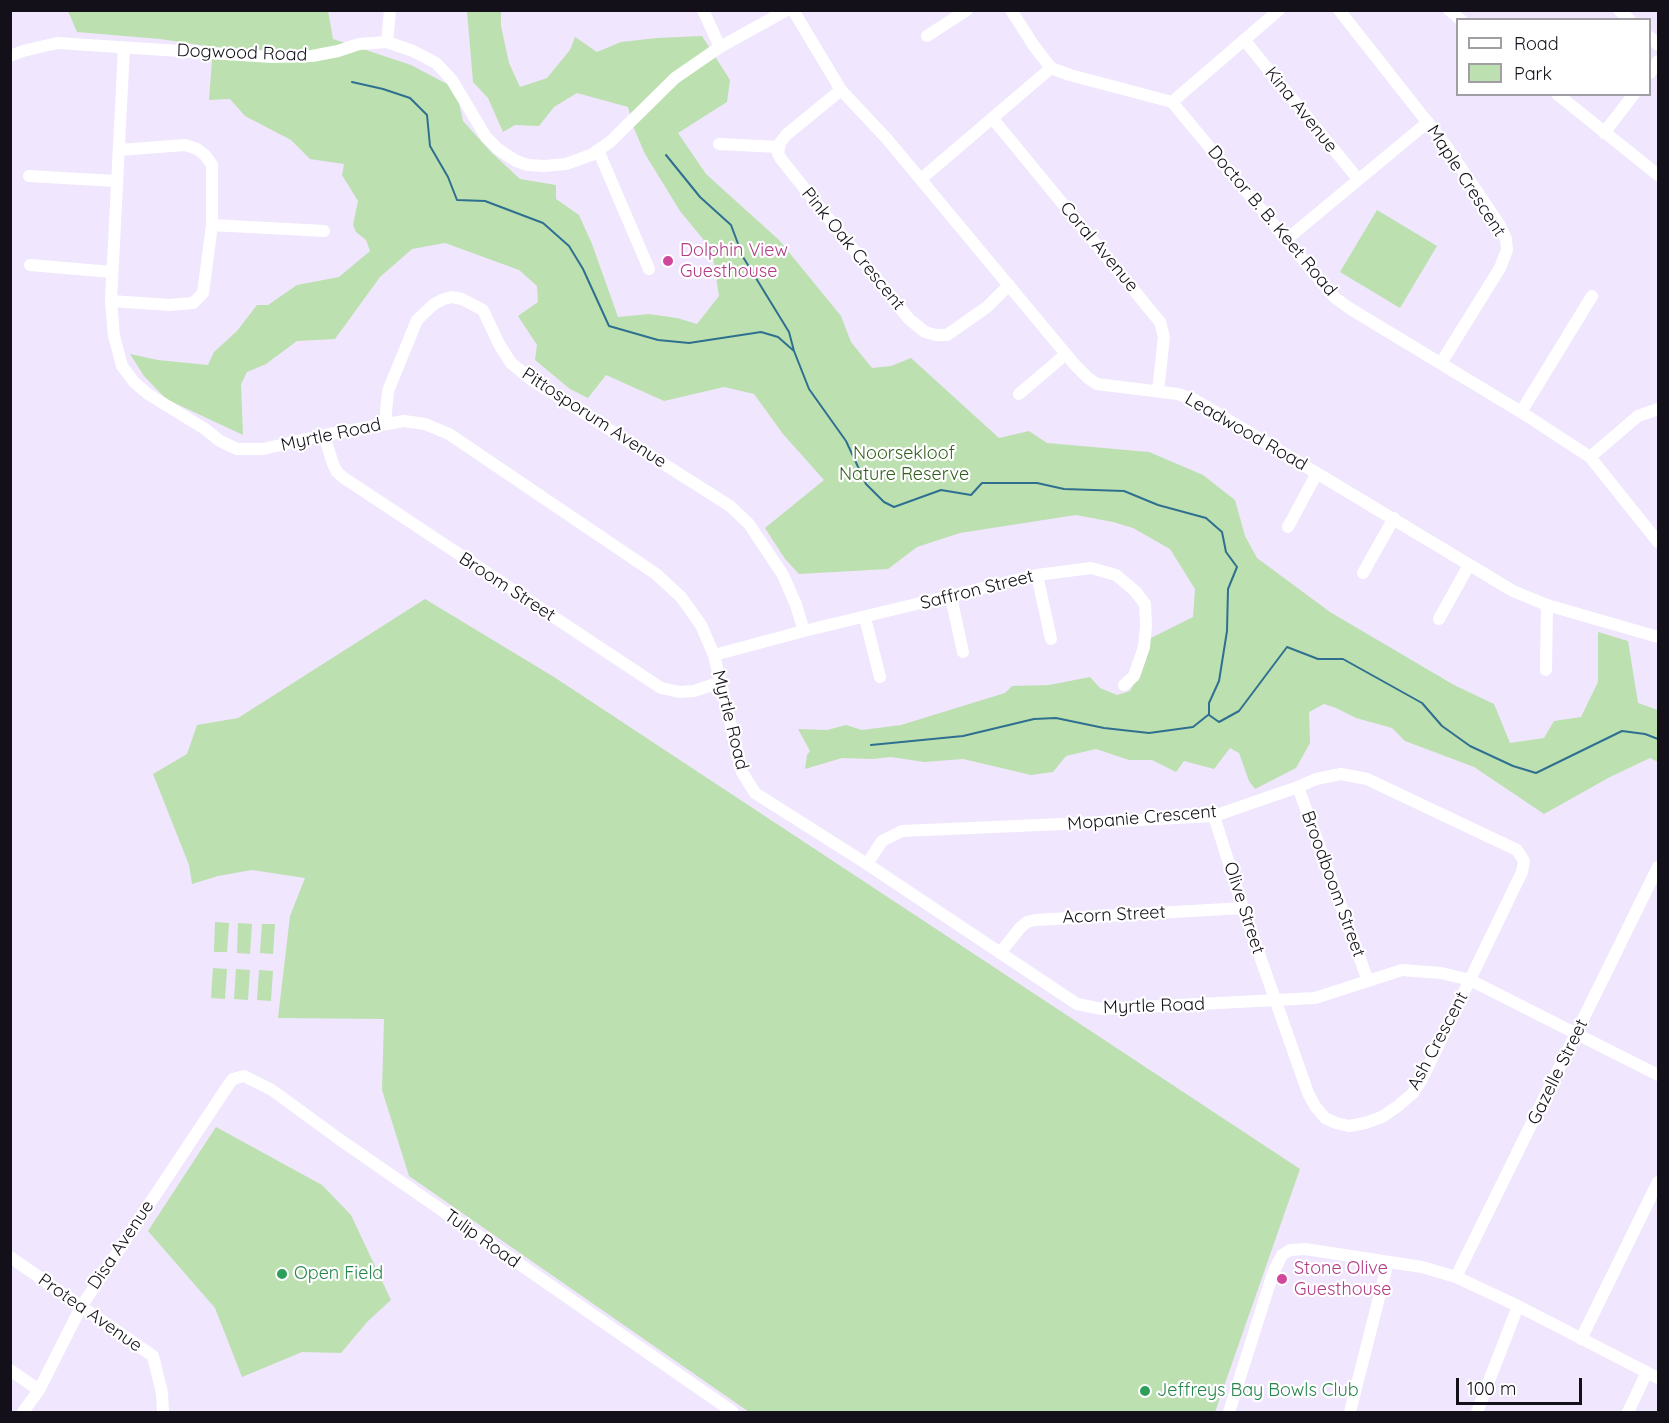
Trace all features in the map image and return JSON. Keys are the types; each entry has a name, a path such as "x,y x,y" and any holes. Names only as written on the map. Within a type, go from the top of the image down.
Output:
{"street":[{"path":"387,42 390,10"},
{"path":"703,10 720,47"},
{"name":"Dogwood Road","path":"10,56 57,43 272,57 312,56 359,44 387,42 436,63 452,80 486,137 498,149 516,161 528,165 544,166 566,164 591,155 610,142 675,78 720,47 787,10"},
{"name":"Leadwood Road","path":"793,10 841,90 887,139 1088,378 1097,384 1178,394 1195,400 1513,591 1547,605 1659,637"},
{"path":"927,36 968,10"},
{"path":"1011,10 1051,68 1172,102 1280,10"},
{"name":"Maple Crescent","path":"1339,10 1428,122 1498,224 1507,244 1506,255 1500,268 1441,363"},
{"name":"Kina Avenue","path":"1245,41 1358,179"},
{"name":"Myrtle Road","path":"124,48 119,150 115,181 111,301 114,336 122,366 134,382 155,399 205,429 220,441 237,449 263,449 385,423 415,421 449,434 656,574 681,597 701,625 714,655 742,772 755,793 867,864 1077,1004 1093,1008 1315,998 1402,970 1441,972 1470,980 1659,1076"},
{"path":"921,179 1051,68"},
{"path":"719,144 779,147 786,135 841,90"},
{"path":"1559,96 1659,175"},
{"path":"1604,133 1632,96"},
{"name":"Doctor B. B. Keet Road","path":"1172,102 1334,297 1348,308 1521,412 1590,457 1659,542"},
{"name":"Coral Avenue","path":"993,119 1160,322 1164,337 1158,391"},
{"path":"1287,239 1428,122"},
{"path":"111,301 170,305 193,303 203,293 212,225 212,165 205,155 185,145 119,150"},
{"name":"Pink Oak Crescent","path":"779,147 781,159 920,330 936,335 951,333 987,307 1009,285"},
{"path":"598,150 649,269"},
{"path":"29,176 115,181"},
{"path":"212,225 324,231"},
{"path":"30,265 112,272"},
{"path":"1521,412 1592,296"},
{"name":"Pittosporum Avenue","path":"385,423 388,391 417,320 434,304 444,299 462,299 483,310 511,363 533,381 730,506 749,525 783,575 796,604 804,631"},
{"path":"1019,394 1066,354"},
{"path":"1590,457 1638,416 1659,409"},
{"name":"Broom Street","path":"324,435 333,464 344,478 661,688 680,692 694,691 721,682"},
{"path":"1288,527 1317,473"},
{"path":"1363,573 1394,518"},
{"path":"1439,619 1469,565"},
{"name":"Saffron Street","path":"714,655 1037,575 1091,568 1116,575 1135,591 1144,604 1146,626 1144,647 1134,676 1124,685"},
{"path":"1037,575 1051,639"},
{"path":"951,597 963,652"},
{"path":"1546,670 1547,605"},
{"path":"865,618 880,677"},
{"name":"Mopanie Crescent","path":"867,864 882,841 895,833 909,830 1214,816 1328,775 1341,774 1367,779 1521,854 1524,861 1522,872 1470,980"},
{"name":"Broodboom Street","path":"1298,787 1368,981"},
{"name":"Olive Street","path":"1214,816 1276,1001"},
{"name":"Gazelle Street","path":"1456,1277 1659,867"},
{"name":"Acorn Street","path":"1000,953 1020,928 1027,922 1035,920 1243,908"},
{"name":"Ash Crescent","path":"1276,1001 1308,1093 1315,1106 1325,1118 1349,1125 1365,1123 1382,1117 1413,1093 1470,980"},
{"name":"Tulip Road","path":"229,1083 233,1079 244,1076 272,1090 346,1144 734,1413"},
{"name":"Disa Avenue","path":"23,1413 39,1390 81,1307 229,1083"},
{"path":"1581,1338 1659,1182"},
{"path":"1229,1413 1273,1273 1282,1256 1290,1250 1305,1249 1422,1267 1456,1277 1659,1378"},
{"name":"Protea Avenue","path":"10,1257 153,1356 162,1393 163,1413"},
{"path":"1350,1413 1388,1262"},
{"path":"1477,1413 1518,1306"},
{"path":"10,1370 39,1390"},
{"path":"1628,1413 1647,1372"}],"green space":[{"name":"Noorsekloof Nature Reserve","path":"68,11 328,11 333,39 411,65 447,84 459,103 463,121 520,179 556,185 556,199 579,215 618,317 649,314 697,324 719,296 712,250 680,211 645,154 628,107 577,93 554,107 539,126 515,125 503,132 488,98 473,82 467,11 501,11 501,26 509,63 520,87 547,78 570,50 575,37 597,52 621,42 702,36 730,80 727,102 678,133 706,174 779,240 841,316 851,342 872,368 891,366 911,358 999,438 1029,431 1047,443 1149,452 1203,475 1235,500 1245,536 1257,558 1330,612 1454,685 1494,704 1510,743 1544,738 1554,721 1581,717 1598,682 1598,632 1628,641 1638,703 1658,710 1658,762 1650,758 1610,777 1544,814 1474,767 1405,741 1392,728 1356,718 1324,704 1309,712 1310,743 1296,768 1255,789 1249,781 1239,753 1230,748 1214,769 1184,761 1176,772 1152,760 1129,760 1096,749 1066,756 1053,772 1031,775 963,759 924,762 891,757 842,758 805,769 807,755 810,751 798,729 827,730 846,725 862,730 901,725 1005,693 1012,686 1049,685 1090,677 1100,688 1117,695 1130,691 1139,675 1147,640 1193,617 1195,589 1170,549 1133,528 1076,515 960,533 917,547 888,569 799,574 785,559 765,528 824,480 783,434 754,394 724,387 664,401 606,375 588,398 570,389 535,360 537,345 518,316 538,302 537,286 519,270 445,243 412,249 380,277 335,339 297,341 266,364 247,372 241,384 243,435 166,399 144,376 130,354 158,360 208,365 214,352 237,331 257,305 268,305 297,285 339,277 370,251 366,240 356,232 353,225 358,201 342,175 344,164 310,159 291,140 245,116 230,99 209,100 213,47 160,39 77,32"},
{"path":"1377,210 1437,246 1400,308 1340,272"},
{"path":"425,599 554,677 1300,1169 1215,1412 749,1412 409,1176 382,1090 384,1019 278,1018 290,916 305,878 252,870 218,876 192,884 189,865 153,774 187,754 197,725 238,718"},
{"path":"215,922 229,923 227,952 214,952"},
{"path":"238,923 252,924 250,954 237,953"},
{"path":"262,924 275,924 273,954 260,953"},
{"path":"213,968 227,969 225,999 211,998"},
{"path":"236,969 250,970 248,1000 234,999"},
{"path":"259,970 273,971 271,1001 257,1000"},
{"name":"Open Field","path":"216,1127 322,1185 351,1215 391,1300 368,1321 341,1353 302,1352 242,1377 215,1308 148,1231"}],"waterway":[{"path":"352,82 410,98 427,115 430,146 448,177 457,200 485,201 543,223 569,246 583,269 609,326 658,340 689,343 761,332 778,337 794,351 809,389 846,441 866,484 884,502 894,507 941,490 971,495 982,483 1037,483 1064,489 1124,491 1158,505 1206,518 1222,532 1226,552 1237,567 1228,589 1227,631 1219,681 1209,703 1209,715 1219,722 1239,711 1287,647 1318,659 1343,659 1422,703 1442,726 1470,746 1513,766 1536,773 1622,731 1645,734 1658,739"},
{"path":"666,155 700,197 731,225 743,257 789,332 794,351"},
{"path":"871,745 963,736 1034,719 1056,718 1104,728 1149,733 1193,727 1208,715"}],"place":[{"name":"Dolphin View Guesthouse","path":"668,261"},
{"name":"Open Field","path":"282,1274"},
{"name":"Stone Olive Guesthouse","path":"1282,1279"},
{"name":"Jeffreys Bay Bowls Club","path":"1145,1391"}]}
